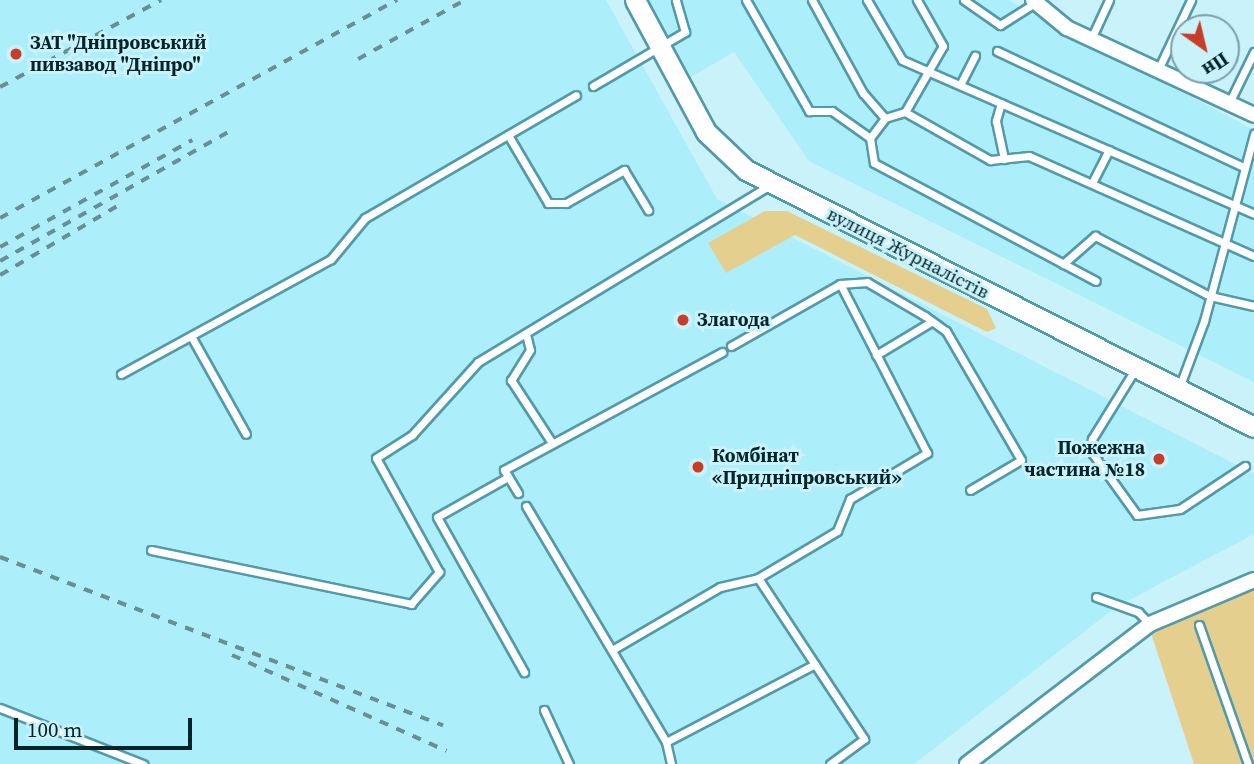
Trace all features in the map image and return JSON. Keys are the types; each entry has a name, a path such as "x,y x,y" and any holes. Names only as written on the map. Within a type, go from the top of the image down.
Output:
{"street":[{"name":"вулиця Журналістів","path":"635,0 706,132 771,184 1254,427"},
{"path":"1040,3 1090,40 1227,107 1254,115"},
{"path":"967,764 1150,624 1254,580"}],"lane":[{"path":"593,86 662,48 687,29 676,0"},
{"path":"746,0 809,111 832,111 870,138 874,163 1096,281"},
{"path":"812,0 863,93 885,118"},
{"path":"867,0 902,60 1254,214"},
{"path":"870,138 885,118 905,112 932,73 943,46 917,0"},
{"path":"964,0 1000,25 1040,3"},
{"path":"1090,40 1109,0"},
{"path":"1157,72 1191,0"},
{"path":"997,51 1243,167"},
{"path":"1227,107 1254,52"},
{"path":"960,85 975,55"},
{"path":"121,373 331,259 365,218 576,95"},
{"path":"1001,103 996,121 1004,159"},
{"path":"905,112 948,132 961,148 990,160 1029,156 1093,181 1225,240 1254,256"},
{"path":"1179,389 1210,296 1254,134"},
{"path":"508,135 548,203 566,203 624,170 648,210"},
{"path":"1093,181 1109,150"},
{"path":"152,550 411,604 439,572 376,458 412,435 478,362 771,184"},
{"path":"1063,264 1095,236 1210,296 1254,306"},
{"path":"731,345 840,284 867,282 946,331 1021,460 970,491"},
{"path":"612,650 720,587 758,578 837,530 850,499 927,453 840,284"},
{"path":"876,355 931,322"},
{"path":"526,334 530,350 511,380 552,443"},
{"path":"191,336 246,434"},
{"path":"518,493 504,470 722,352"},
{"path":"1136,368 1091,439 1093,454 1137,515 1180,509 1245,466"},
{"path":"508,477 437,517 524,672"},
{"path":"526,506 666,741 671,764"},
{"path":"758,578 864,739 830,764"},
{"path":"1096,597 1138,612 1150,624"},
{"path":"1199,625 1248,764"},
{"path":"666,741 816,664"},
{"path":"0,708 143,764"},
{"path":"544,710 569,764"}],"shaded area":[{"path":"0,0 606,0 717,199 1254,474 1254,534 1116,607 914,764 0,764"},
{"path":"649,0 1008,0 1254,130 1254,382 809,161 734,52 691,77"},
{"path":"765,211 787,211 987,309 996,328 987,332 795,235 726,273 708,243"},
{"path":"1254,585 1254,764 1194,764 1151,633"}],"railway":[{"path":"0,87 161,0"},
{"path":"0,218 397,0"},
{"path":"358,59 465,0"},
{"path":"0,261 228,132"},
{"path":"0,247 192,140"},
{"path":"0,275 117,206"},
{"path":"0,557 443,725"},
{"path":"232,655 447,751"}],"place":[{"name":"ЗАТ \"Дніпровський пивзавод \"Дніпро\"","path":"16,54"},
{"name":"Злагода","path":"683,320"},
{"name":"Пожежна частина №18","path":"1159,459"},
{"name":"Комбінат «Придніпровський»","path":"698,467"}]}
